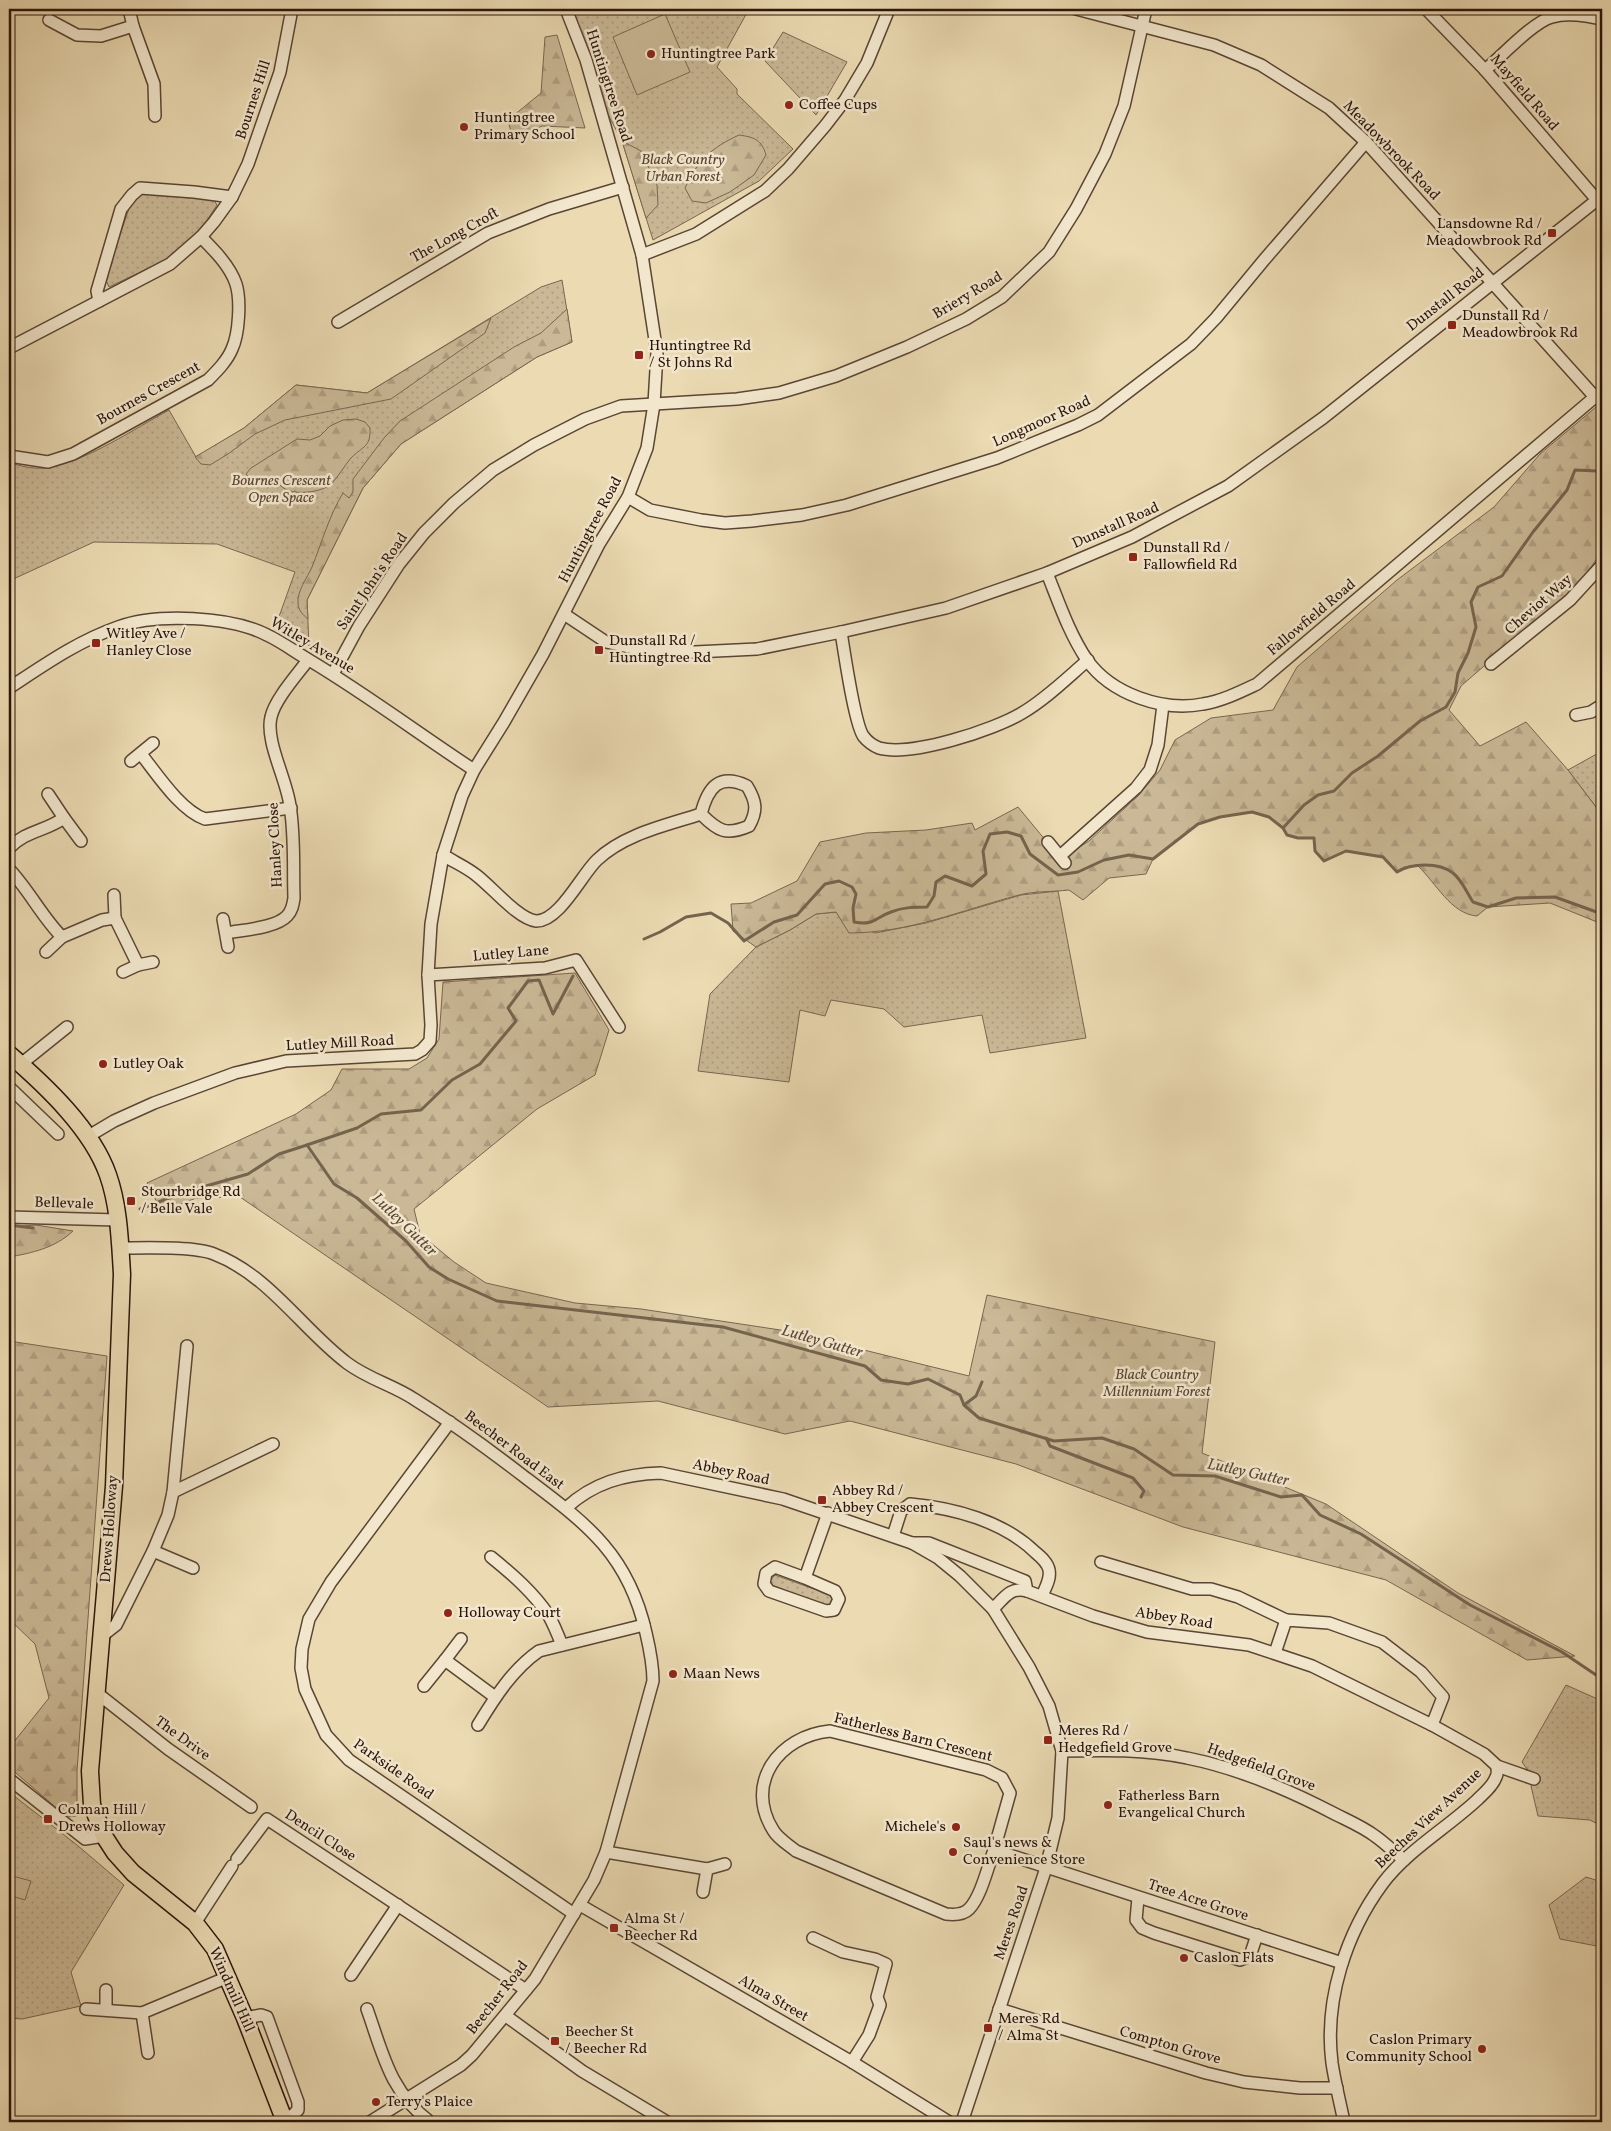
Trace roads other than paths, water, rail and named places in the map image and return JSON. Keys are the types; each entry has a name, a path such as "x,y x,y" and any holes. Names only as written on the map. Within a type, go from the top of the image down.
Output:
{"highway":[{"name":"Drews Holloway","path":"15,1059 64,1108 101,1158 108,1176 117,1220 122,1274 114,1486 90,1771 92,1805 104,1836"},
{"name":"Windmill Hill","path":"104,1836 115,1853 133,1873 195,1923 215,1949 245,2018 285,2122"}],"street":[{"path":"129,9 133,26 154,84 155,116"},
{"name":"Bournes Hill","path":"9,348 170,264 201,237 232,197 248,164 280,72 292,9"},
{"name":"Huntingtree Road","path":"427,1046 430,1041 431,1025 428,976 431,924 443,855 462,796 474,770 504,722 564,614 599,544 628,497 647,448 654,404 656,353 642,255 586,60 566,9"},
{"path":"642,255 696,234 765,191 788,169 845,100 867,63 889,9"},
{"name":"Meadowbrook Road","path":"1076,9 1214,45 1261,65 1329,108 1366,142 1493,282 1599,394"},
{"name":"Briery Road","path":"654,404 737,399 779,393 798,388 836,376 906,347 966,318 1002,297 1049,252 1105,154 1124,106 1146,9"},
{"name":"Mayfield Road","path":"1426,9 1485,70 1600,198"},
{"path":"1485,70 1536,26 1552,17 1585,15 1602,19"},
{"path":"48,20 77,34 101,36 133,26"},
{"name":"Longmoor Road","path":"628,497 650,510 708,521 752,522 802,515 847,505 997,458 1078,425 1098,415 1191,344 1216,318 1366,142"},
{"name":"The Long Croft","path":"338,322 488,233 549,209 623,187"},
{"path":"98,302 97,292 122,209 132,195 140,188 232,197"},
{"name":"Dunstall Road","path":"564,614 606,642 642,650 695,652 757,649 946,608 1047,573 1132,537 1228,486 1323,418 1600,198"},
{"name":"Bournes Crescent","path":"9,456 48,462 73,454 208,380 223,364 233,348 238,325 236,284 224,264 201,237"},
{"name":"Fallowfield Road","path":"1047,573 1068,626 1088,660 1106,680 1118,688 1140,698 1164,705 1202,705 1233,695 1257,684 1599,394"},
{"name":"Saint John's Road","path":"333,674 359,626 399,564 424,533 454,503 493,470 534,445 584,419 621,406 654,404"},
{"name":"Cheviot Way","path":"1491,664 1570,600 1602,564"},
{"name":"Witley Avenue","path":"9,688 82,641 119,626 160,618 208,620 238,625 266,634 333,674 474,770"},
{"path":"841,632 849,681 862,736 877,747 889,749 920,746 968,735 1006,722 1024,712 1050,693 1088,660"},
{"name":"Hanley Close","path":"227,933 274,924 284,919 291,910 294,898 291,808 271,739 270,728 271,716 276,706 308,660"},
{"path":"1048,842 1063,859 1136,788 1150,770 1158,745 1164,705"},
{"path":"1576,715 1591,712 1602,705"},
{"path":"131,761 153,743"},
{"path":"141,754 191,813 205,820 291,808"},
{"path":"738,781 747,786 756,804 755,815 749,826 735,831 725,832 713,826 701,814 706,795 720,782 738,781"},
{"path":"48,794 81,841"},
{"path":"443,855 475,874 520,913 536,921 542,920 557,911 596,861 612,848 654,829 701,814"},
{"path":"9,848 25,834 53,826 64,818"},
{"path":"9,869 25,888 52,927 62,937"},
{"path":"114,895 115,918 138,965"},
{"path":"46,952 62,937 102,920 115,918"},
{"path":"223,918 228,947"},
{"name":"Lutley Lane","path":"428,976 545,968 576,960 619,1027"},
{"path":"123,972 138,965 153,962"},
{"path":"15,1059 67,1027"},
{"name":"Lutley Mill Road","path":"87,1137 114,1121 154,1103 235,1073 286,1061 331,1057 415,1054 427,1046"},
{"path":"9,1087 58,1134"},
{"name":"Bellevale","path":"9,1217 117,1220"},
{"name":"Beecher Road East","path":"120,1248 196,1250 213,1253 228,1260 262,1284 348,1364 412,1397 450,1422 566,1508 607,1548 626,1574 639,1603 653,1664 653,1681 606,1852"},
{"path":"102,1636 116,1625 168,1515 173,1492 188,1346"},
{"name":"Parkside Road","path":"450,1422 331,1582 309,1619 302,1649 301,1668 305,1689 326,1735 349,1760 577,1910"},
{"path":"173,1492 273,1444"},
{"name":"Abbey Road","path":"566,1508 582,1494 607,1481 642,1473 661,1473 783,1499 912,1543 928,1543 1025,1582 1027,1591 1093,1616 1147,1632 1249,1645 1312,1666 1432,1725 1484,1754 1497,1766 1534,1779"},
{"path":"893,1536 901,1512 910,1504 981,1519 1005,1529 1025,1542 1044,1561 1049,1568 1050,1577 1042,1596"},
{"path":"804,1578 828,1513"},
{"name":"Meres Road","path":"912,1543 938,1558 960,1576 993,1609 1030,1667 1049,1706 1062,1751 1058,1818 1046,1868 962,2122"},
{"path":"153,1550 193,1568"},
{"path":"491,1556 510,1573 549,1616 562,1645"},
{"path":"1101,1562 1192,1589 1211,1589 1238,1597 1286,1620 1329,1623 1382,1642 1421,1672 1443,1697 1432,1725"},
{"path":"775,1567 804,1578 835,1591 839,1600 834,1610 826,1611 769,1591 764,1584 766,1573 775,1567"},
{"path":"993,1609 1011,1591 1021,1589 1027,1591"},
{"path":"1275,1653 1286,1620"},
{"path":"478,1725 496,1697 525,1661 540,1650 644,1625"},
{"path":"424,1686 461,1639"},
{"path":"446,1660 496,1697"},
{"name":"The Drive","path":"97,1693 168,1749 251,1807"},
{"name":"Fatherless Barn Crescent","path":"830,1731 986,1770 1002,1778 1010,1793 994,1850 976,1899 970,1908 955,1915 946,1914 796,1851 774,1832 764,1810 763,1800 766,1777 778,1754 788,1746 813,1732 830,1731"},
{"name":"Hedgefield Grove","path":"1062,1751 1112,1750 1186,1757 1229,1770 1316,1804 1348,1820 1375,1836 1404,1860"},
{"name":"Beeches View Avenue","path":"1344,2122 1332,2061 1331,2022 1335,1991 1342,1963 1355,1931 1373,1897 1384,1882 1404,1860 1456,1820 1490,1788 1497,1776 1497,1766"},
{"path":"9,1779 85,1839 104,1836"},
{"name":"Dencil Close","path":"195,1923 267,1819 526,1990"},
{"path":"994,1850 1046,1868"},
{"path":"606,1852 707,1869 725,1864"},
{"name":"Beecher Road","path":"370,2122 472,2056 526,1990 577,1910 594,1880 606,1852"},
{"name":"Tree Acre Grove","path":"1046,1868 1342,1963"},
{"path":"704,1892 707,1869"},
{"path":"1138,1898 1136,1920 1142,1928 1162,1936 1240,1960 1247,1959 1250,1956 1257,1936"},
{"path":"351,1975 398,1906"},
{"name":"Alma Street","path":"577,1910 852,2062 949,2122"},
{"path":"812,1938 843,1952 875,1959 886,1964 877,1997 880,2006 869,2035 852,2062"},
{"path":"86,2009 106,2009 134,2014 142,2013 228,1976"},
{"path":"106,1990 106,2009"},
{"path":"367,2009 391,2076 399,2092 430,2122"},
{"name":"Compton Grove","path":"999,2009 1206,2073 1244,2082 1300,2088 1337,2088"},
{"path":"142,2013 148,2053"},
{"path":"506,2016 582,2072 667,2122"}],"waterway":[{"path":"1283,828 1304,805 1318,795 1334,791 1352,773 1378,756 1420,721 1446,707 1455,692 1458,673 1468,653 1476,627 1471,602 1478,587 1502,576 1533,532 1567,490 1575,470 1597,471 1602,467"},
{"path":"644,939 686,917 711,913 728,923 744,941 774,922 797,915 825,884 839,881 852,887 856,894 853,908 854,922 866,923 874,921 885,914 900,909 927,907 934,896 936,882 945,876 972,886 986,874 983,851 990,834 1007,832 1021,836 1030,854 1058,875 1078,872 1104,860 1129,855 1153,859 1198,824 1220,817 1252,812 1269,817 1283,828 1287,835 1298,838 1314,838 1315,851 1324,861 1346,851 1383,857 1397,872 1417,865 1433,865 1453,873 1462,883 1473,902 1488,907 1516,898 1555,897 1602,914"},
{"path":"307,1145 357,1128 381,1114 421,1110 452,1080 480,1064 516,1021 508,1008 528,981 539,980 553,1014 573,976"},
{"name":"Lutley Gutter","path":"140,1209 185,1192 248,1174 279,1154 307,1145 334,1184 357,1198 406,1241 429,1267 448,1279 497,1301 723,1327 865,1366 881,1380 908,1384 928,1379 960,1395 964,1405 979,1418 1054,1441 1102,1438 1134,1449 1173,1475 1215,1476 1281,1497 1302,1495 1320,1515 1361,1534 1470,1605 1562,1652 1602,1679"},
{"name":"Lutley Gutter","path":"9,1225 33,1228"},
{"path":"964,1405 976,1396 982,1382"},
{"path":"1046,1438 1050,1446 1133,1478 1144,1491 1141,1497"}],"place":[{"name":"Huntingtree Park","path":"651,54"},
{"name":"Coffee Cups","path":"789,105"},
{"name":"Huntingtree Primary School","path":"464,127"},
{"name":"Lansdowne Rd / Meadowbrook Rd","path":"1552,233"},
{"name":"Dunstall Rd / Meadowbrook Rd","path":"1452,325"},
{"name":"Huntingtree Rd / St Johns Rd","path":"639,355"},
{"name":"Dunstall Rd / Fallowfield Rd","path":"1133,557"},
{"name":"Witley Ave / Hanley Close","path":"96,643"},
{"name":"Dunstall Rd / Huntingtree Rd","path":"599,650"},
{"name":"Lutley Oak","path":"103,1064"},
{"name":"Stourbridge Rd / Belle Vale","path":"131,1201"},
{"name":"Abbey Rd / Abbey Crescent","path":"822,1500"},
{"name":"Holloway Court","path":"448,1613"},
{"name":"Maan News","path":"673,1674"},
{"name":"Meres Rd / Hedgefield Grove","path":"1048,1740"},
{"name":"Fatherless Barn Evangelical Church","path":"1108,1805"},
{"name":"Colman Hill / Drews Holloway","path":"48,1819"},
{"name":"Michele's","path":"956,1827"},
{"name":"Saul's news & Convenience Store","path":"953,1852"},
{"name":"Alma St / Beecher Rd","path":"614,1928"},
{"name":"Caslon Flats","path":"1184,1958"},
{"name":"Meres Rd / Alma St","path":"988,2028"},
{"name":"Beecher St / Beecher Rd","path":"555,2041"},
{"name":"Caslon Primary Community School","path":"1482,2049"},
{"name":"Terry's Plaice","path":"376,2102"}],"park label":[{"name":"Black Country Urban Forest","path":"683,168"},
{"name":"Bournes Crescent Open Space","path":"281,490"},
{"name":"Black Country Millennium Forest","path":"1157,1384"}]}
